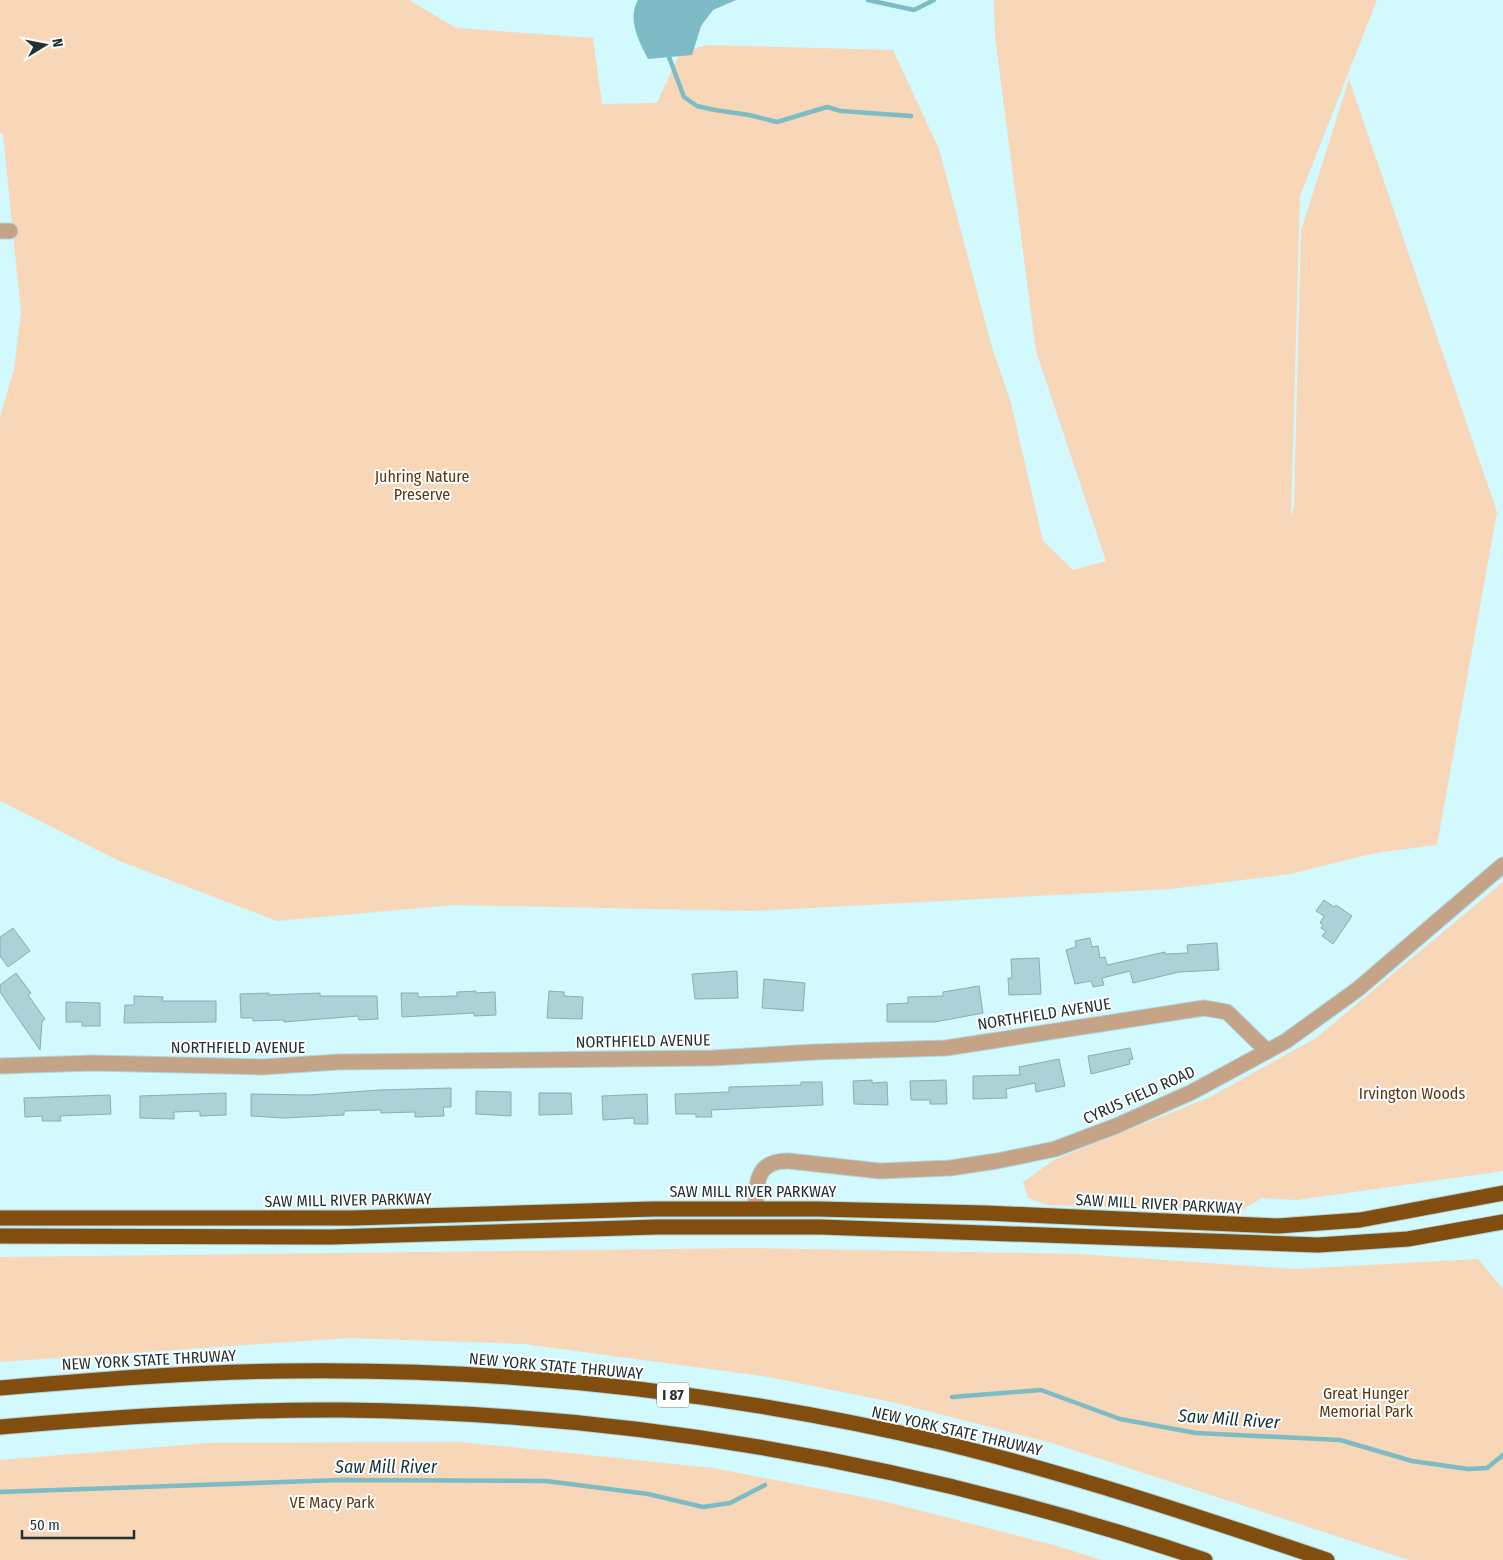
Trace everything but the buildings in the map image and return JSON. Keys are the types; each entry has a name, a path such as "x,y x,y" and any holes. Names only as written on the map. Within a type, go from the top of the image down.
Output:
{"highway":[{"name":"SAW MILL RIVER PARKWAY","path":"0,1218 344,1219 616,1210 756,1208 936,1211 1278,1226 1360,1220 1503,1193"},
{"path":"0,1236 322,1237 629,1228 776,1226 1318,1245 1408,1239 1503,1222"},
{"name":"NEW YORK STATE THRUWAY","path":"0,1388 175,1375 340,1371 505,1377 670,1394 815,1417 942,1443 1047,1470 1153,1502 1326,1560"},
{"name":"I 87","path":"0,1427 132,1416 288,1410 451,1413 617,1427 780,1450 896,1473 1047,1510 1205,1560"}],"street":[{"name":"CYRUS FIELD ROAD","path":"756,1208 758,1179 764,1169 774,1162 789,1161 880,1171 917,1171 997,1161 1056,1148 1116,1126 1192,1092 1286,1040 1358,989 1503,865"},
{"name":"NORTHFIELD AVENUE","path":"0,1066 94,1063 262,1067 338,1062 713,1058 815,1052 946,1048 1204,1008 1227,1012 1267,1051"}],"green space":[{"name":"Juhring Nature Preserve","path":"0,0 409,0 456,28 593,38 602,104 657,103 680,53 706,45 893,50 939,149 991,344 1011,403 1043,541 1073,570 1106,561 1036,351 995,37 994,0 1377,0 1300,196 1291,517 1294,506 1301,231 1349,79 1497,512 1437,845 1375,853 1290,874 1170,889 751,911 453,905 277,921 117,860 0,801 0,417 14,369 21,312 3,134 0,133"},
{"name":"Irvington Woods","path":"1503,882 1503,1171 1297,1200 1262,1198 1241,1210 1047,1205 1028,1198 1023,1182 1054,1160 1210,1097 1316,1038"},
{"name":"Great Hunger Memorial Park","path":"752,1248 1079,1254 1295,1269 1478,1259 1503,1289 1503,1560 1409,1560 1052,1443 896,1403 769,1377 524,1344 348,1338 0,1362 0,1257"},
{"name":"VE Macy Park","path":"461,1442 713,1468 883,1501 1054,1545 1101,1560 0,1560 0,1460 208,1443"}],"water":[{"path":"638,0 736,0 713,10 701,26 692,55 648,59 638,37 634,22 635,7"}],"waterway":[{"path":"868,0 914,10 934,0"},
{"path":"669,57 684,97 697,106 777,122 827,107 841,111 911,116"},
{"name":"Saw Mill River","path":"952,1397 1041,1390 1120,1419 1196,1433 1340,1440 1412,1461 1468,1469 1487,1468 1503,1455"},
{"name":"Saw Mill River","path":"0,1492 339,1480 546,1481 648,1494 703,1507 730,1503 765,1485"}]}
